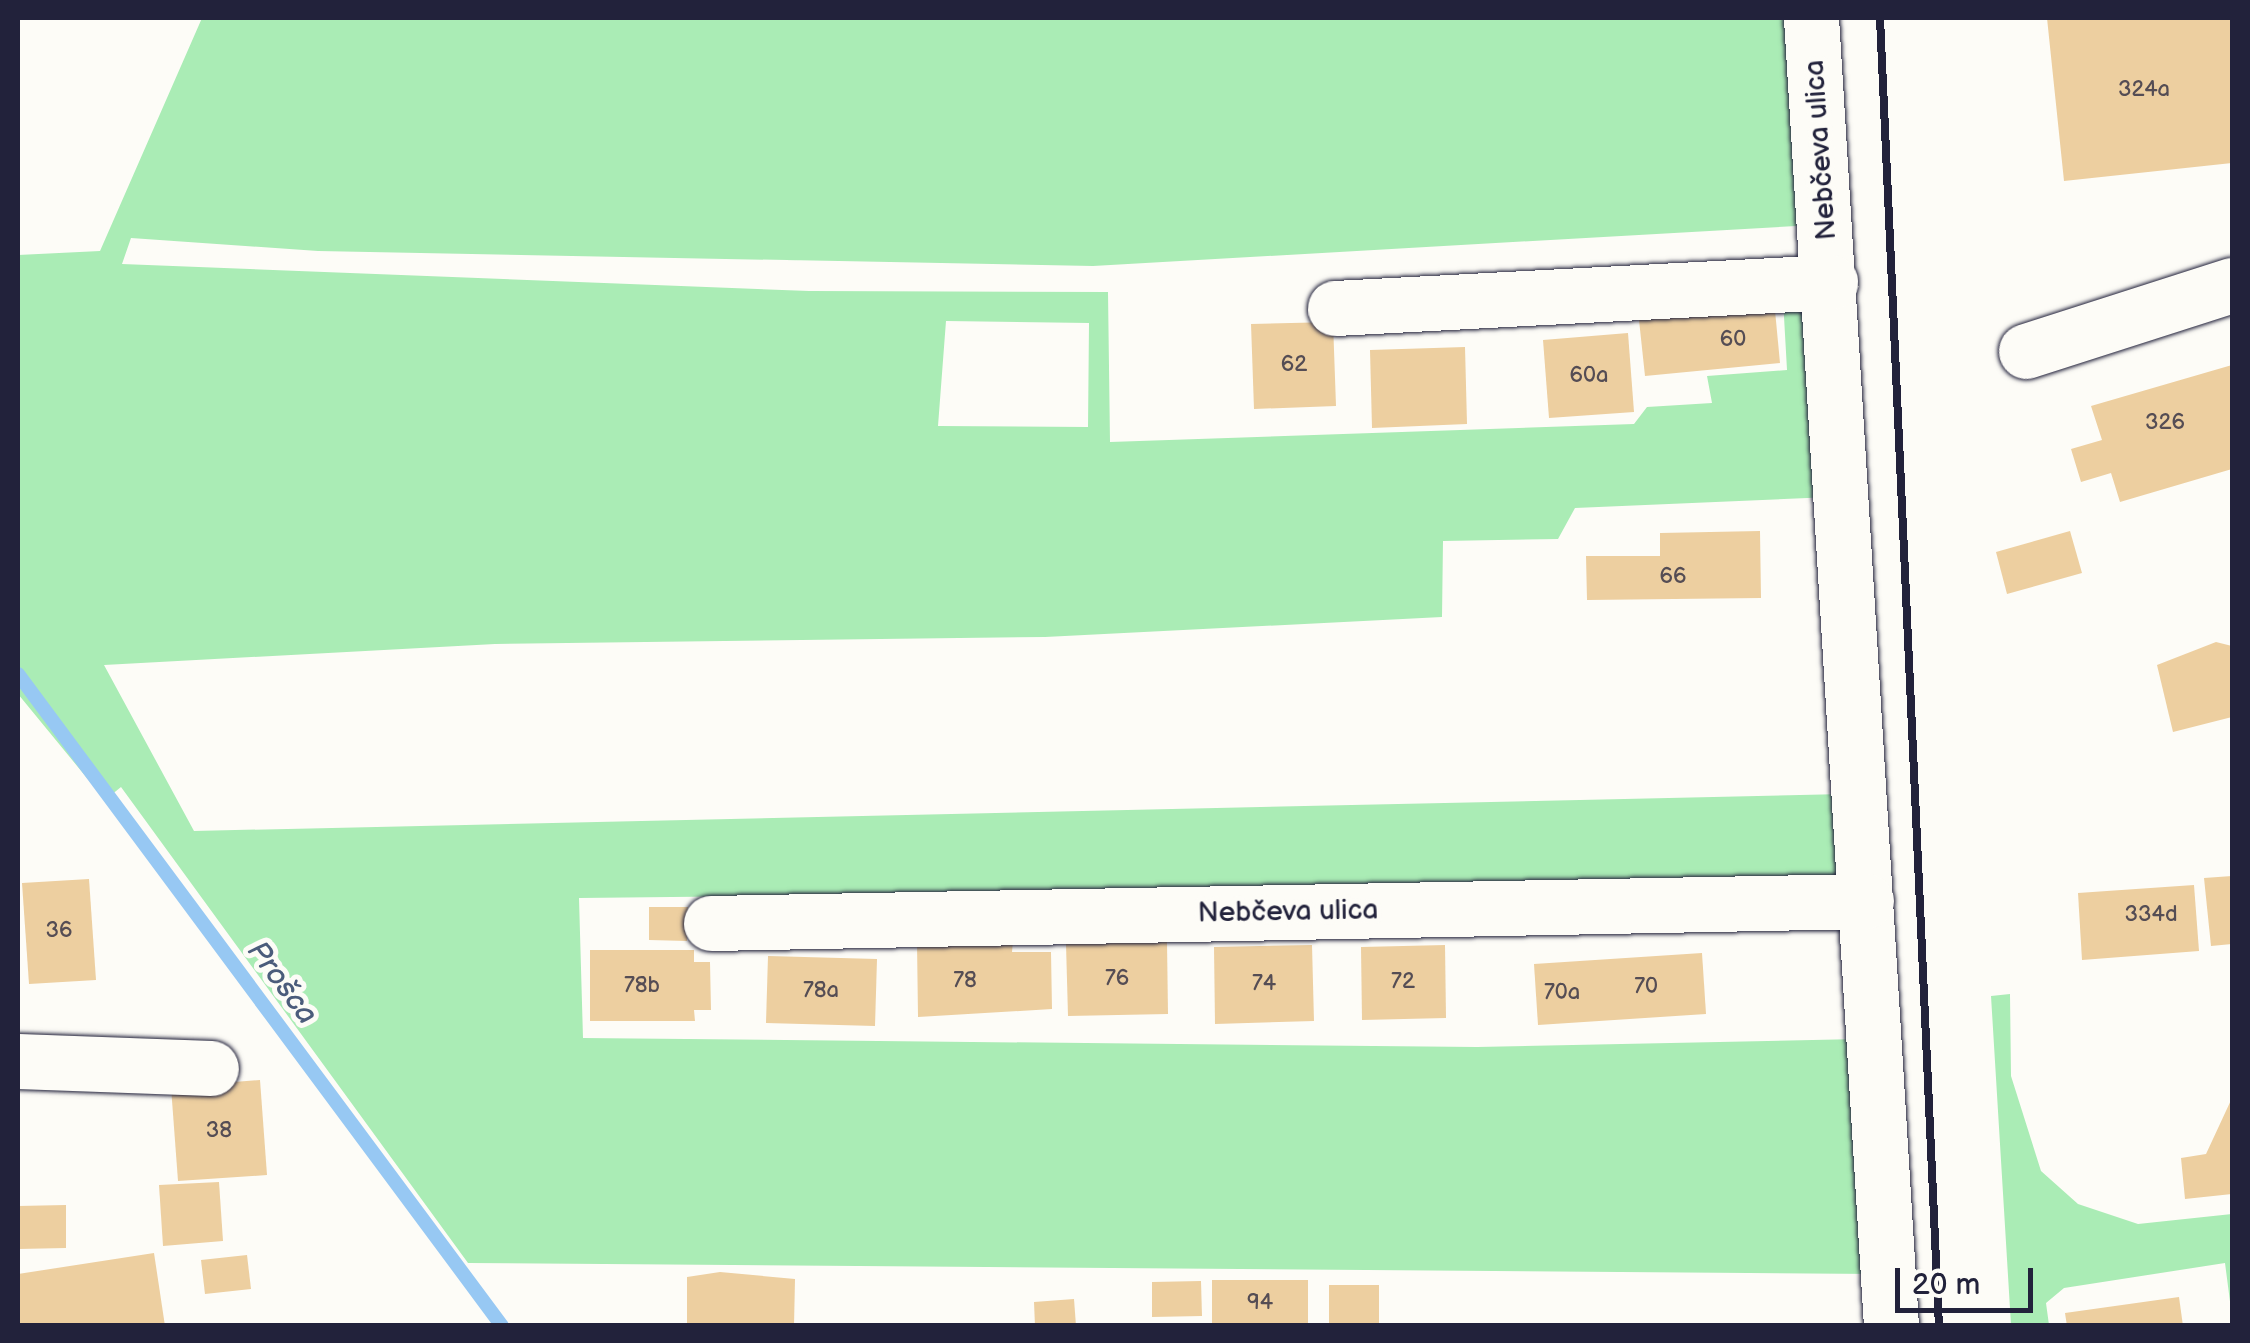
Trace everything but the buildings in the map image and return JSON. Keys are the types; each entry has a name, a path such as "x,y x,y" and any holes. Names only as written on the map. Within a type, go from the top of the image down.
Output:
{"street":[{"name":"Nebčeva ulica","path":"1811,18 1891,1326"},
{"path":"1335,308 1830,282"},
{"path":"2026,351 2232,285"},
{"name":"Nebčeva ulica","path":"710,923 1866,901"},
{"path":"18,1061 211,1068"}],"green space":[{"path":"202,18 1795,18 1810,206 1796,226 1093,266 318,251 131,238 122,264 809,291 1108,292 1110,442 1634,424 1647,407 1712,403 1707,376 1787,370 1783,299 1817,297 1831,497 1575,508 1558,539 1443,541 1442,617 1045,637 495,644 104,665 194,831 1844,794 1848,885 579,898 583,1038 1477,1047 1859,1039 1875,1274 468,1263 121,787 105,800 18,694 18,255 100,251","holes":["946,321 1089,323 1088,427 938,426"]},
{"path":"2010,994 2011,1076 2041,1171 2078,1204 2138,1224 2232,1214 2232,1317 2225,1263 2064,1288 2046,1303 2049,1325 2011,1325 1991,996"}],"waterway":[{"name":"Prošca","path":"18,674 502,1326"}],"railway":[{"path":"1880,18 1939,1326"}]}
